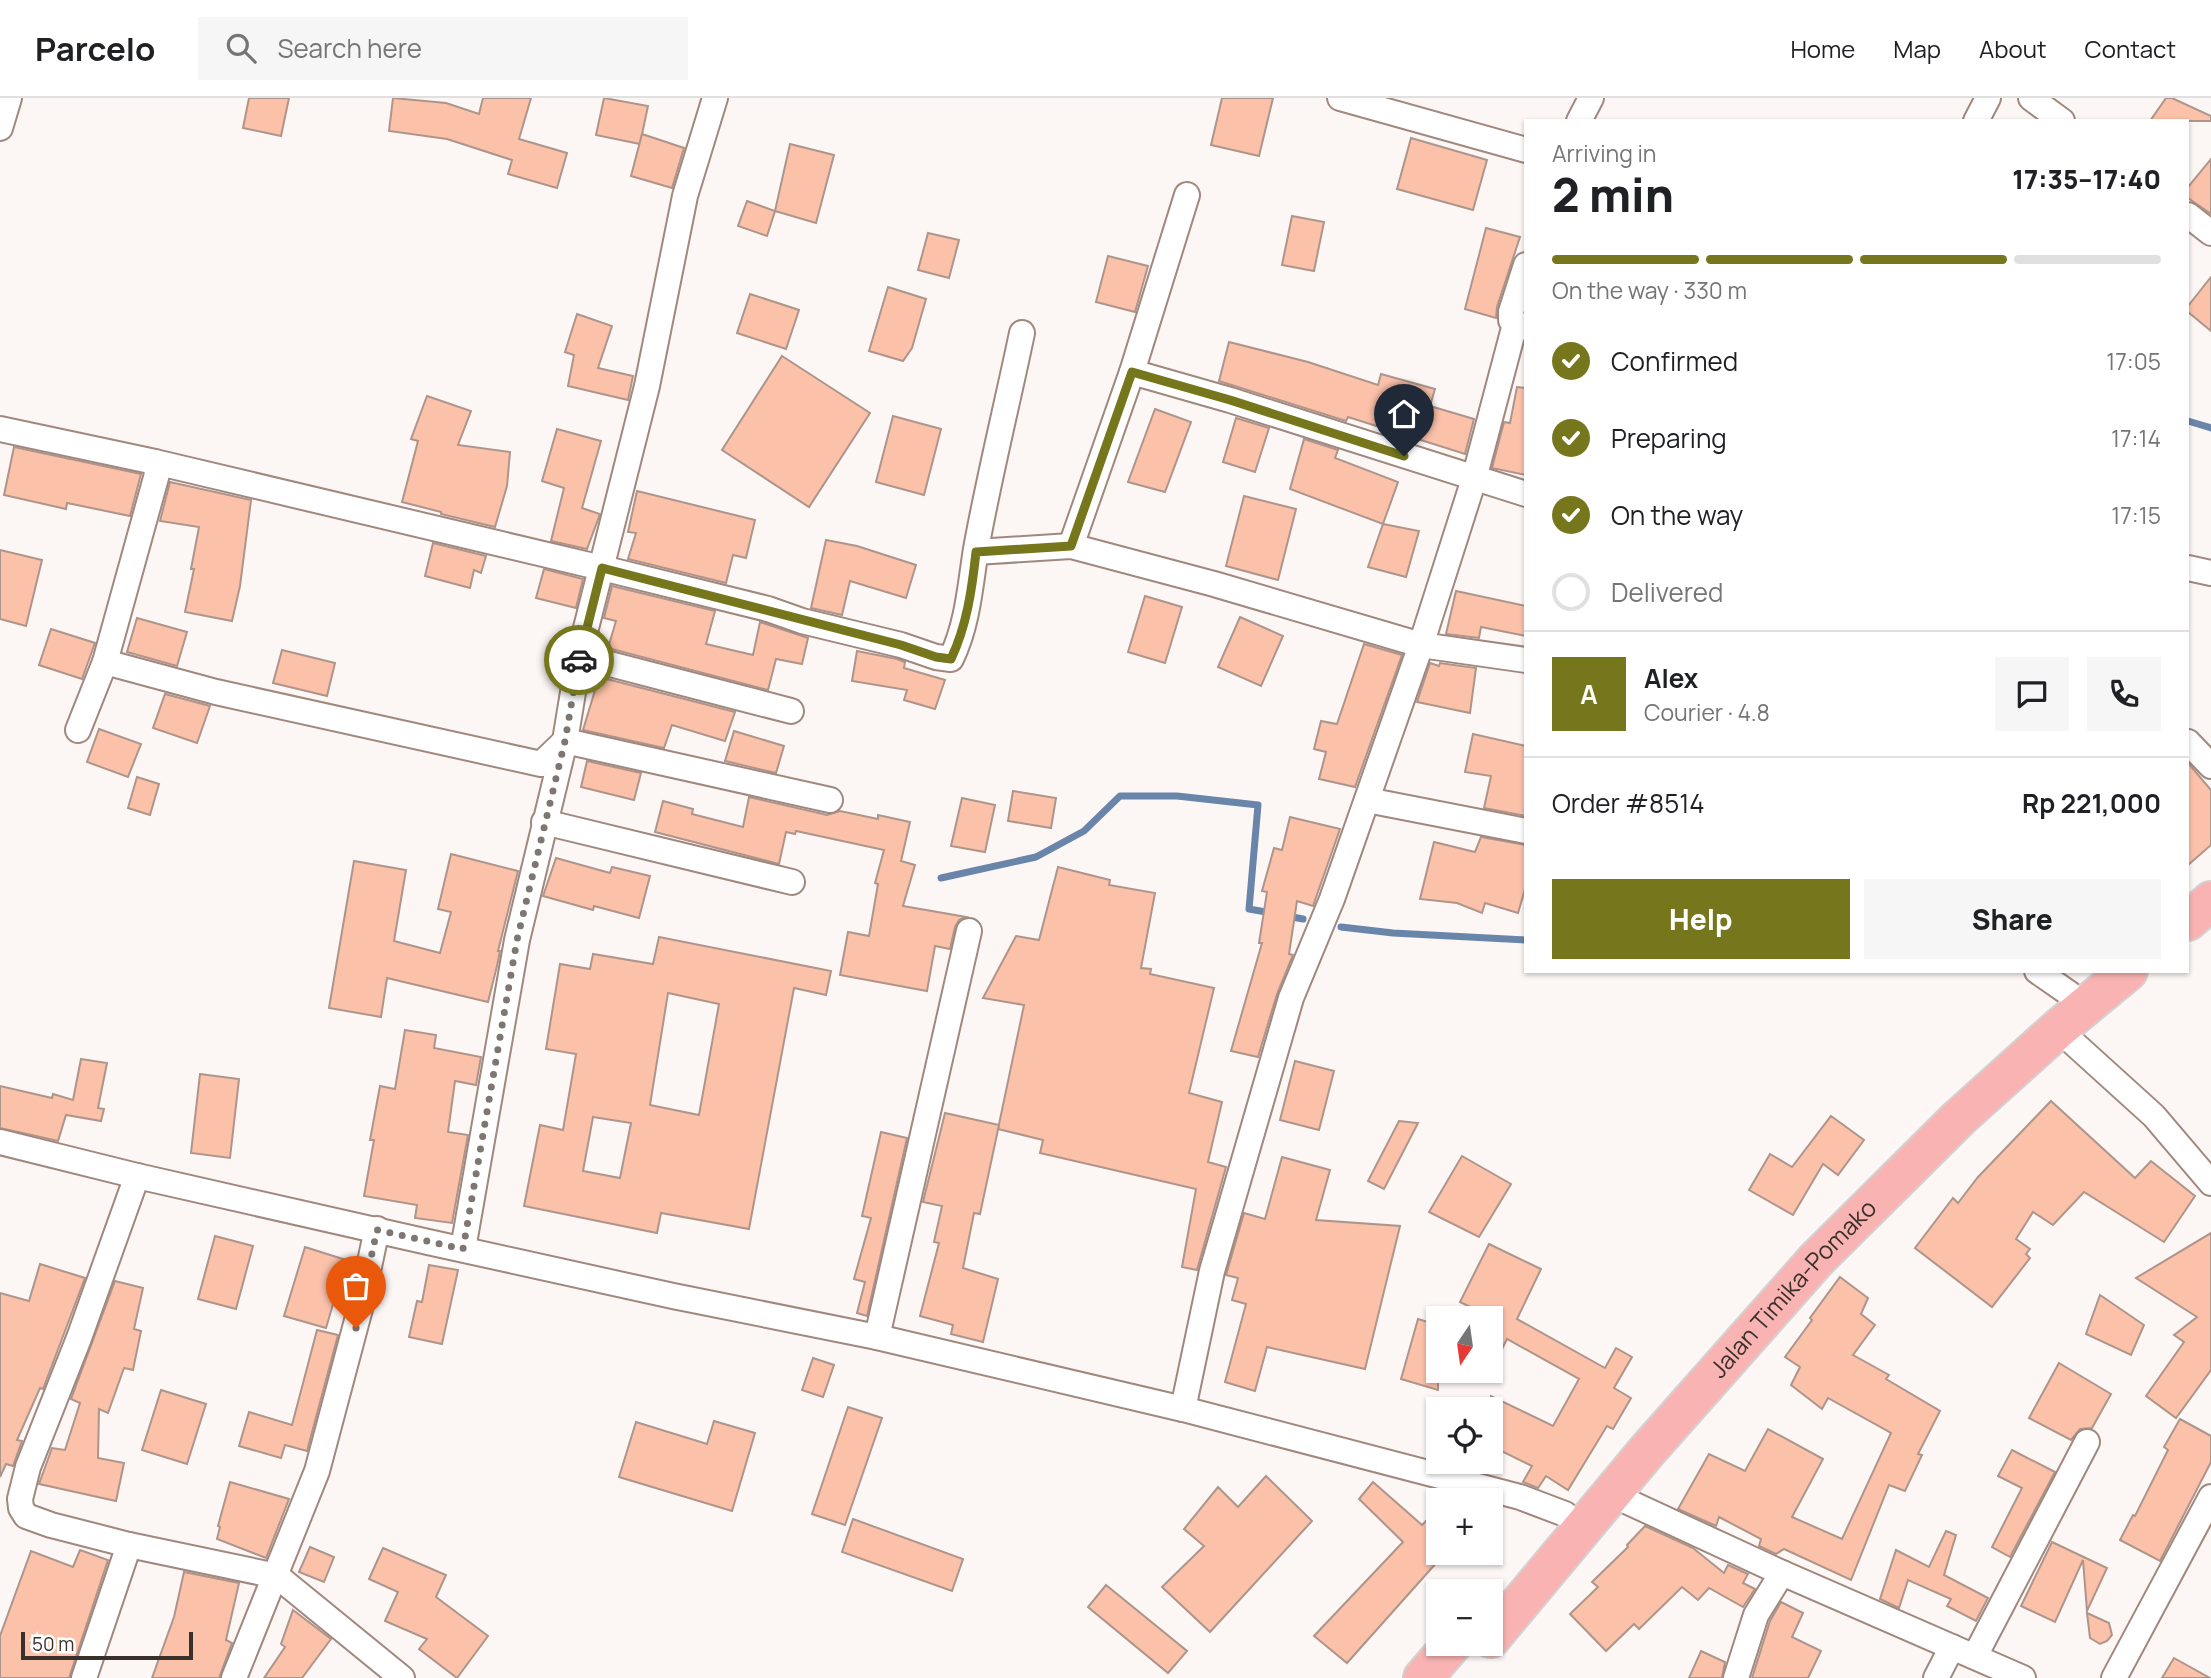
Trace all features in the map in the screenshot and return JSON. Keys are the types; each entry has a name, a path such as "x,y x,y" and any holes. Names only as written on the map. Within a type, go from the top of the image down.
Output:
{"highway":[{"path":"2189,890 2211,873"},
{"path":"2189,920 2211,901"},
{"name":"Jalan Timika-Pomako","path":"1503,1586 1802,1242 1936,1111 2074,998 2124,973"},
{"name":"Jalan Timika-Pomako","path":"1503,1624 1611,1494 1816,1260 2074,998"},
{"path":"1423,1678 1442,1656"},
{"path":"1458,1678 1476,1656"}],"street":[{"path":"0,128 9,98"},
{"path":"463,1249 499,1034 544,822 565,741 579,656 647,386 685,196 715,98"},
{"path":"1340,98 1524,149"},
{"path":"1580,119 1591,98"},
{"path":"1977,119 1989,98"},
{"path":"2031,98 2059,119"},
{"path":"1071,546 1132,372 1187,195"},
{"path":"2189,216 2211,233"},
{"path":"1183,1409 1212,1272 1291,998 1332,899 1421,645 1521,326 1511,320 1511,312 1524,271"},
{"path":"0,429 602,568 951,659 969,606 976,552 1022,333"},
{"path":"1132,372 1230,400 1524,493"},
{"path":"78,730 105,662 155,481 155,463"},
{"path":"976,552 1071,546 1214,584 1421,645 1524,660"},
{"path":"2189,568 2211,573"},
{"path":"579,656 792,712"},
{"path":"105,662 216,692 541,764 565,741"},
{"path":"565,741 830,800"},
{"path":"2189,743 2211,766"},
{"path":"1367,800 1524,831"},
{"path":"544,822 792,881"},
{"path":"877,1337 969,931"},
{"path":"2040,973 2074,998 2154,1116 2211,1183"},
{"path":"0,1142 136,1176 673,1296 877,1337 1183,1409 1520,1497 1565,1514"},
{"path":"136,1176 79,1338 28,1467 20,1499 26,1516 129,1545 276,1576 402,1678"},
{"path":"234,1678 317,1471 360,1309 377,1230"},
{"path":"1975,1657 2087,1441"},
{"path":"1611,1494 1782,1573 2023,1678"},
{"path":"2114,1678 2211,1497"},
{"path":"84,1678 129,1545"},
{"path":"1736,1678 1756,1615 1782,1573"},
{"path":"1936,1678 1952,1647"}],"building":[{"path":"249,98 289,98 281,136 243,128"},
{"path":"393,98 446,103 479,114 483,98 531,98 519,139 567,153 557,188 508,174 512,160 447,139 389,131"},
{"path":"604,98 648,106 640,144 596,135"},
{"path":"1222,98 1273,98 1259,156 1211,145"},
{"path":"2166,98 2172,98 2211,116 2211,121 2151,119"},
{"path":"642,134 684,148 672,188 631,176"},
{"path":"1411,138 1487,160 1473,210 1397,189"},
{"path":"790,144 834,155 816,223 775,211"},
{"path":"2211,159 2211,214 2189,199 2189,186"},
{"path":"747,201 775,211 767,236 738,226"},
{"path":"1292,216 1324,222 1314,271 1282,265"},
{"path":"1486,228 1520,237 1497,307 1496,318 1465,309"},
{"path":"928,233 959,240 949,278 918,270"},
{"path":"1108,256 1148,266 1135,312 1096,302"},
{"path":"2211,277 2211,331 2189,313 2189,305"},
{"path":"888,287 926,299 912,348 903,361 869,351"},
{"path":"750,294 799,310 786,349 737,333"},
{"path":"577,314 612,326 598,368 633,376 628,400 568,386 574,355 565,352"},
{"path":"1229,342 1308,362 1378,385 1381,374 1435,389 1430,406 1474,419 1465,454 1348,417 1346,421 1219,381"},
{"path":"782,356 870,413 809,507 722,450"},
{"path":"1517,387 1524,388 1524,475 1492,468 1504,422 1510,423"},
{"path":"427,396 471,411 458,445 510,452 507,486 495,527 402,502 418,441 411,439"},
{"path":"1155,409 1191,422 1165,492 1128,482"},
{"path":"893,416 941,429 924,495 876,482"},
{"path":"1236,418 1269,428 1255,472 1223,462"},
{"path":"557,429 601,441 582,508 600,514 587,549 551,541 564,488 542,481"},
{"path":"1304,439 1338,450 1335,458 1398,482 1383,524 1290,489"},
{"path":"14,447 141,474 130,516 67,503 66,509 4,495"},
{"path":"170,482 251,500 240,586 232,621 185,612 199,527 160,521"},
{"path":"637,491 755,520 746,558 733,555 726,583 628,559 636,533 628,532"},
{"path":"1244,496 1296,509 1278,580 1226,566"},
{"path":"1383,524 1419,531 1406,577 1368,567"},
{"path":"826,540 857,546 916,565 906,598 850,581 842,615 811,608"},
{"path":"433,543 486,556 481,573 474,570 470,588 425,576"},
{"path":"0,550 42,560 26,626 0,619"},
{"path":"544,569 583,579 576,608 536,598"},
{"path":"612,586 715,611 706,644 753,655 760,622 808,638 802,664 776,659 768,690 608,648 616,621 604,618"},
{"path":"1456,591 1524,606 1524,636 1481,627 1479,638 1446,634"},
{"path":"1145,596 1182,607 1165,663 1128,652"},
{"path":"1240,617 1283,636 1261,686 1218,667"},
{"path":"137,618 187,632 177,666 127,652"},
{"path":"51,629 95,643 82,679 39,665"},
{"path":"1364,644 1402,655 1355,787 1319,779 1326,752 1314,749 1321,721 1337,724"},
{"path":"282,650 335,663 327,696 273,683"},
{"path":"857,651 897,659 905,662 904,668 945,680 935,709 904,700 907,690 852,681"},
{"path":"1430,663 1476,668 1470,713 1417,702"},
{"path":"599,677 735,712 725,741 672,725 664,748 583,730"},
{"path":"165,694 210,706 197,743 153,728"},
{"path":"99,729 141,744 128,777 87,762"},
{"path":"734,731 784,746 776,773 725,761"},
{"path":"1473,734 1524,746 1524,816 1484,808 1491,776 1465,772"},
{"path":"587,761 641,773 634,800 581,787"},
{"path":"2189,764 2211,790 2211,845 2189,864"},
{"path":"137,777 159,784 150,815 128,808"},
{"path":"1013,791 1056,798 1051,828 1008,821"},
{"path":"749,797 827,815 840,811 910,822 901,861 915,865 903,906 966,917 959,920 955,927 950,949 935,946 927,991 840,975 848,932 869,936 878,884 875,883 884,850 796,831 795,834 786,832 779,864 655,832 663,801 693,809 692,814 743,827"},
{"path":"962,798 995,805 985,852 951,846"},
{"path":"1290,817 1340,829 1313,906 1297,901 1289,954 1293,955 1277,994 1258,1057 1231,1051 1262,943 1259,943 1267,892 1262,891 1274,848 1282,850"},
{"path":"1481,837 1524,845 1524,893 1518,913 1485,903 1482,913 1457,903 1420,899 1434,842 1475,852"},
{"path":"451,854 518,871 488,1002 387,978 381,1017 329,1008 354,861 406,870 394,941 440,953 451,912 438,909"},
{"path":"556,858 610,873 612,867 650,876 639,918 594,906 593,910 543,896"},
{"path":"1058,867 1110,880 1109,885 1155,893 1141,968 1151,969 1150,974 1214,988 1189,1093 1222,1102 1208,1162 1226,1167 1197,1270 1182,1267 1196,1189 1040,1153 1043,1140 998,1129 1024,1005 983,998 1016,936 1039,940"},
{"path":"659,937 831,971 826,995 794,988 749,1229 661,1213 657,1233 524,1206 540,1125 563,1130 576,1054 546,1049 560,964 590,969 593,954 653,964","holes":["668,993 719,1004 699,1115 650,1105","593,1117 631,1123 620,1178 583,1171"]},
{"path":"405,1030 436,1035 434,1048 481,1057 476,1085 455,1081 448,1132 468,1135 452,1223 415,1218 417,1205 364,1196 374,1140 370,1140 380,1086 395,1089"},
{"path":"81,1059 107,1063 98,1108 104,1109 101,1121 66,1115 58,1141 0,1128 0,1086 52,1098 53,1094 73,1100"},
{"path":"1295,1061 1334,1071 1319,1130 1280,1120"},
{"path":"200,1074 239,1079 230,1158 191,1153"},
{"path":"2051,1101 2135,1178 2151,1161 2195,1196 2164,1242 2084,1192 2053,1225 2033,1212 2016,1239 2030,1249 2026,1254 2030,1258 1992,1307 1915,1248 1953,1198 1958,1203 1978,1177"},
{"path":"945,1113 999,1125 980,1214 974,1213 963,1268 998,1279 983,1342 951,1334 953,1325 920,1316 939,1243 934,1242 942,1206 923,1202"},
{"path":"1831,1116 1864,1140 1838,1175 1823,1164 1793,1215 1749,1190 1770,1154 1792,1167"},
{"path":"1399,1121 1418,1123 1384,1189 1368,1181"},
{"path":"881,1132 907,1138 867,1316 857,1313 865,1282 854,1279 871,1218 862,1216"},
{"path":"1462,1156 1511,1184 1479,1237 1429,1212"},
{"path":"1282,1157 1330,1170 1316,1220 1400,1226 1365,1369 1267,1347 1255,1391 1225,1382 1246,1304 1232,1300 1238,1278 1226,1275 1244,1213 1265,1219"},
{"path":"2211,1233 2211,1370 2176,1418 2146,1396 2184,1342 2174,1335 2197,1317 2136,1278"},
{"path":"215,1236 253,1246 236,1309 198,1299"},
{"path":"1489,1244 1541,1269 1517,1319 1605,1368 1616,1348 1632,1357 1614,1388 1631,1398 1613,1429 1607,1426 1568,1490 1546,1476 1538,1488 1523,1482 1532,1466 1503,1452 1503,1402 1553,1426 1579,1379 1507,1339 1503,1347 1503,1306 1468,1306 1460,1302"},
{"path":"305,1247 346,1260 326,1328 284,1316"},
{"path":"40,1264 85,1278 43,1389 40,1388 17,1440 22,1441 13,1466 6,1464 0,1477 0,1293 29,1301"},
{"path":"429,1265 458,1270 442,1344 409,1337 417,1301 422,1302"},
{"path":"1840,1277 1868,1298 1861,1314 1875,1325 1853,1355 1889,1375 1886,1379 1940,1411 1918,1454 1922,1455 1905,1491 1889,1485 1851,1580 1784,1549 1776,1554 1759,1546 1761,1539 1719,1517 1716,1526 1678,1509 1709,1454 1745,1471 1768,1429 1823,1459 1792,1517 1842,1539 1891,1433 1828,1398 1822,1409 1791,1385 1800,1367 1785,1357"},
{"path":"115,1281 143,1288 134,1329 141,1331 133,1370 124,1368 108,1413 99,1409 98,1458 124,1463 116,1501 39,1484 52,1448 65,1450 80,1403 71,1399"},
{"path":"2100,1295 2144,1325 2131,1355 2086,1334"},
{"path":"1418,1319 1426,1321 1426,1383 1438,1383 1438,1390 1401,1379"},
{"path":"317,1330 338,1335 307,1451 285,1445 281,1458 239,1446 249,1412 292,1425"},
{"path":"813,1358 834,1365 823,1397 802,1390"},
{"path":"2059,1363 2111,1394 2092,1428 2080,1429 2071,1440 2029,1418"},
{"path":"161,1390 206,1404 187,1464 142,1450"},
{"path":"848,1407 882,1418 845,1525 812,1514"},
{"path":"2180,1419 2211,1436 2211,1462 2160,1561 2120,1540 2168,1450 2164,1447"},
{"path":"714,1421 755,1433 732,1511 619,1477 636,1422 707,1444"},
{"path":"2012,1450 2055,1472 2010,1557 1992,1547 2022,1488 1998,1476"},
{"path":"1266,1476 1312,1521 1210,1632 1162,1587 1204,1546 1184,1529 1218,1487 1238,1507"},
{"path":"230,1482 289,1499 266,1558 217,1539"},
{"path":"1373,1482 1422,1525 1426,1521 1426,1565 1434,1565 1347,1663 1314,1636 1403,1542 1359,1499"},
{"path":"853,1519 963,1559 952,1591 842,1552"},
{"path":"1645,1526 1693,1548 1724,1573 1728,1565 1748,1574 1743,1583 1755,1589 1743,1607 1709,1588 1698,1600 1682,1587 1639,1629 1634,1624 1606,1651 1570,1614 1598,1587 1592,1582"},
{"path":"1946,1531 1956,1535 1944,1575 1988,1598 1976,1621 1947,1606 1951,1599 1908,1580 1899,1608 1880,1599 1896,1550 1929,1567"},
{"path":"2052,1542 2107,1568 2087,1611 2083,1560 2055,1622 2021,1606"},
{"path":"310,1547 334,1557 324,1582 299,1572"},
{"path":"383,1548 446,1575 436,1597 488,1636 457,1678 419,1649 427,1639 385,1621 398,1592 369,1579"},
{"path":"80,1550 108,1560 69,1678 0,1678 0,1636 31,1551 73,1567"},
{"path":"184,1572 239,1583 226,1640 232,1643 219,1678 152,1678 174,1617"},
{"path":"1106,1585 1187,1651 1168,1673 1088,1607"},
{"path":"1781,1602 1803,1613 1792,1637 1821,1651 1808,1678 1752,1678 1770,1621"},
{"path":"293,1610 331,1639 302,1678 264,1678 285,1647 281,1644"},
{"path":"2087,1613 2109,1623 2112,1635 2107,1641 2100,1644 2090,1638"},
{"path":"1701,1651 1725,1662 1722,1678 1689,1678"},
{"path":"2174,1658 2210,1678 2162,1678"}],"waterway":[{"path":"2189,421 2211,428"},
{"path":"941,878 1036,857 1084,831 1120,796 1177,796 1258,805 1249,909 1272,913"},
{"path":"1287,916 1303,919"},
{"path":"1341,927 1393,933 1524,940"}],"way so far":[{"path":"356,1328 377,1230 463,1249 517,940 565,741 579,660"}],"route":[{"path":"579,660 602,568 768,609 802,621 951,659 969,606 976,552 1071,546 1132,372 1230,400 1404,456"}]}
